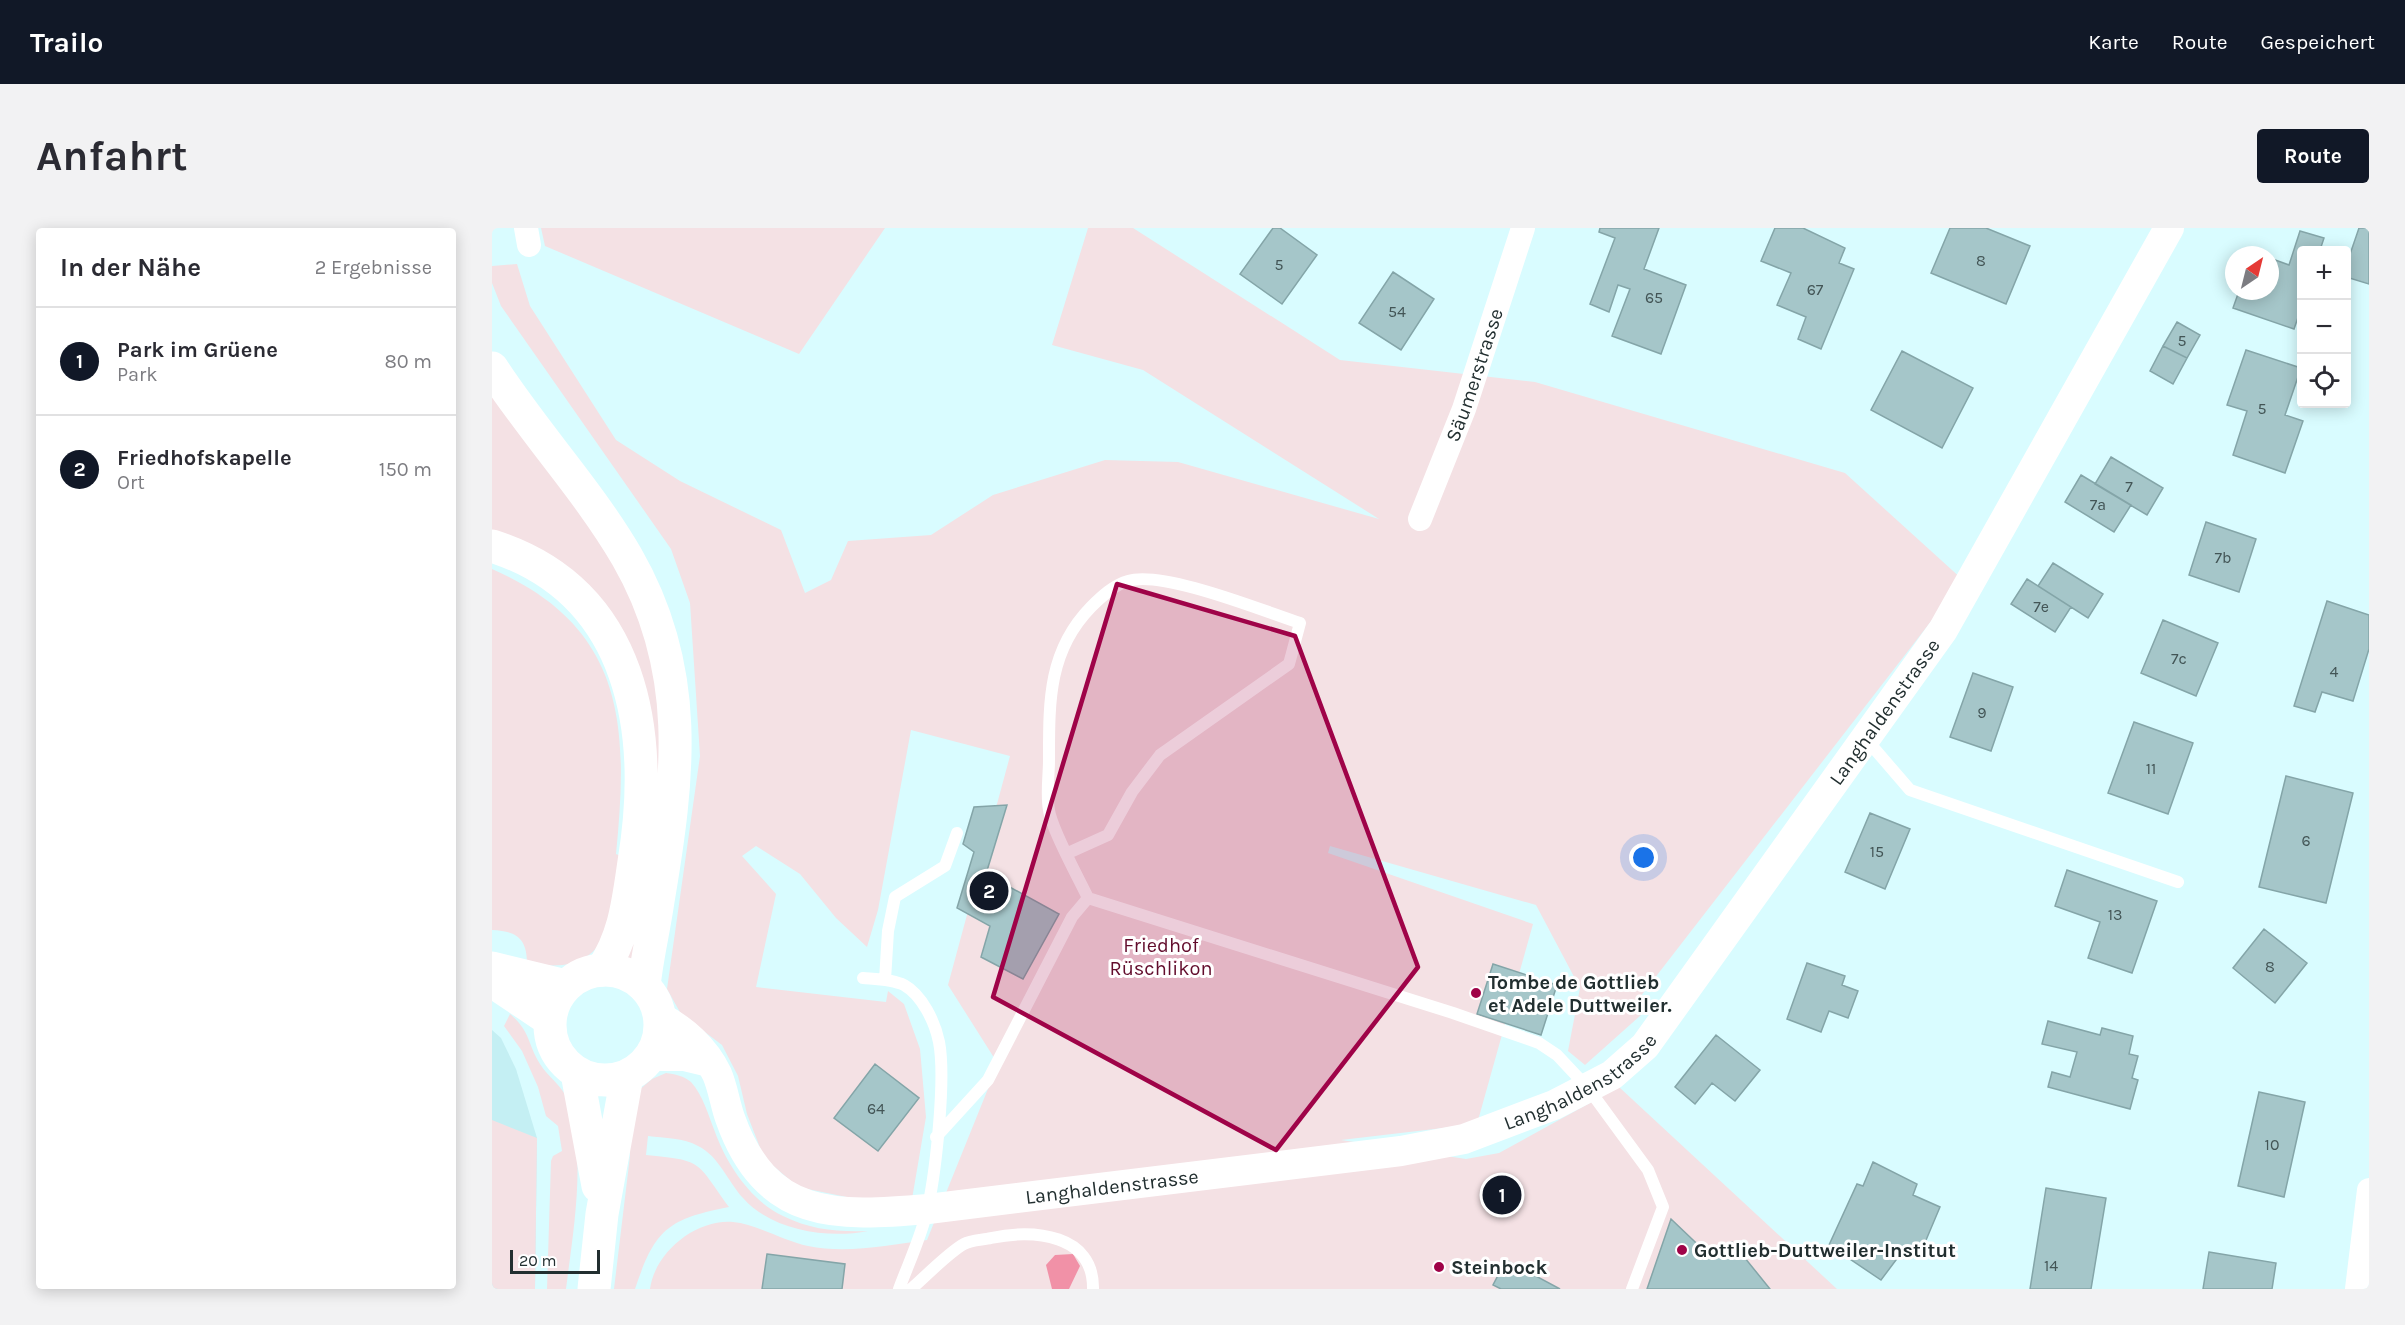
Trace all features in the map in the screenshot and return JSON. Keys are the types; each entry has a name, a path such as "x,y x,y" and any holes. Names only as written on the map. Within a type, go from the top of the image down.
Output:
{"main road":[{"path":"492,368 626,554 654,612 665,645 674,687 675,767 665,862 644,986"},
{"path":"492,546 536,565 576,596 598,621 614,646 633,693 642,750 642,793 636,852 623,932 602,970"},
{"path":"492,968 566,986"},
{"path":"594,1289 602,1214 639,1066 657,1043 659,1017 656,1006 644,986 625,974 602,970 582,975 566,986 552,1007 550,1020 550,1033 559,1056 577,1073 607,1080 639,1066"},
{"path":"492,981 550,1020"},
{"path":"577,1073 602,1214"}],"street":[{"name":"Säumerstrasse","path":"1420,519 1464,409 1523,228"},
{"name":"Langhaldenstrasse","path":"659,1017 682,1030 717,1074 730,1119 746,1156 760,1178 777,1190 808,1205 834,1212 867,1214 928,1209 1401,1151 1464,1139 1494,1129 1588,1088 1612,1075 1645,1046 1943,630 2169,228"},
{"path":"639,1066 684,1056 709,1062"},
{"path":"2357,1289 2369,1190"}],"lane":[{"path":"1068,853 1108,835 1132,792 1160,755 1289,664 1300,622 1161,581 1129,580 1105,593 1074,624 1059,658 1050,693 1048,812 1088,898 1453,1013 1539,1043 1557,1055 1588,1088 1648,1170 1663,1207 1632,1289"},
{"path":"1866,739 1910,790 2178,882"},
{"path":"885,980 888,931 895,897 945,866 957,833"},
{"path":"936,1137 988,1080 1072,917 1088,898"},
{"path":"863,978 903,984 918,997 931,1019 939,1041 941,1065 928,1209 899,1289"},
{"path":"911,1289 964,1243 1010,1234 1050,1236 1081,1251 1094,1271 1093,1289"}],"highlighted area":[{"path":"1117,584 1295,636 1418,967 1276,1150 993,997"}],"shaded area":[{"path":"492,1030 501,1038 516,1069 537,1138 535,1289 492,1289"},
{"path":"1073,1254 1080,1266 1069,1289 1052,1289 1046,1265 1055,1255"}],"green space":[{"path":"541,228 885,228 799,354 545,246"},
{"name":"Friedhof Rüschlikon","path":"1088,228 1133,228 1340,360 1535,382 1845,473 1963,580 1637,1001 1641,1015 1585,1065 1568,1051 1580,988 1536,905 1330,846 1328,853 1533,924 1477,1124 1341,1140 1466,1159 1499,1153 1619,1087 1837,1289 650,1289 653,1275 660,1262 679,1241 692,1232 719,1222 742,1223 799,1244 823,1248 868,1248 927,1240 998,1064 948,985 1010,756 911,730 878,910 867,947 836,918 800,874 756,846 742,856 776,894 756,987 886,1002 888,991 904,1004 920,1049 926,1117 912,1199 856,1199 798,1187 764,1158 747,1114 738,1076 722,1045 681,1014 667,989 700,756 690,603 671,549 501,306 492,283 492,266 517,264 530,306 616,440 680,481 781,530 805,593 831,580 848,541 931,535 993,495 1105,460 1178,462 1379,519 1143,370 1052,345","holes":["874,1065 918,1098 878,1151 834,1118"]},
{"path":"492,389 624,576 653,639 667,753 632,962 626,960 638,670 492,533"},
{"path":"492,569 536,593 569,620 593,651 609,685 618,722 621,763 616,854 626,858 615,904 602,940 591,954 576,962 555,965 527,963 525,947 514,934 492,930"},
{"path":"510,1014 522,1026 540,1064 566,1096 574,1123 577,1146 577,1194 566,1289 547,1289 551,1161 553,1156 562,1151 558,1126 546,1116 538,1087 522,1051 504,1026"},
{"path":"666,1073 685,1078 695,1087 733,1169 751,1192 771,1209 793,1221 814,1227 868,1231 819,1233 785,1225 755,1209 743,1198 718,1163 705,1150 687,1141 648,1136 646,1155 679,1159 696,1166 703,1171 729,1207 691,1216 678,1222 657,1240 642,1269 635,1289 614,1289 630,1156 630,1113 639,1090 652,1079"},
{"path":"492,1120 537,1138 535,1289 492,1289"}],"building":[{"path":"1273,228 1280,228 1317,255 1282,304 1240,274"},
{"path":"1600,228 1659,228 1644,269 1686,285 1661,354 1612,336 1630,289 1618,285 1609,312 1590,304 1615,238 1599,232"},
{"path":"1775,228 1803,228 1845,248 1839,263 1854,269 1821,349 1798,339 1806,317 1777,305 1791,273 1761,261"},
{"path":"1950,228 1986,228 2030,246 2006,304 1931,273"},
{"path":"2359,228 2369,228 2369,284 2351,279 2351,251"},
{"path":"2300,231 2324,238 2321,246 2297,246 2297,320 2294,329 2233,308 2236,300 2279,300 2279,261 2289,265"},
{"path":"1393,272 1434,299 1401,350 1359,323"},
{"path":"2177,322 2200,335 2187,358 2163,346"},
{"path":"2163,346 2187,358 2173,384 2150,371"},
{"path":"2246,350 2297,367 2297,380 2285,415 2303,421 2285,473 2233,455 2247,411 2227,405"},
{"path":"1902,351 1973,388 1942,448 1871,410"},
{"path":"2111,457 2163,488 2147,515 2095,484"},
{"path":"2081,475 2131,505 2114,532 2065,502"},
{"path":"2206,522 2256,539 2239,592 2189,575"},
{"path":"2053,563 2103,594 2088,618 2038,586"},
{"path":"2027,579 2071,607 2055,632 2011,604"},
{"path":"2327,601 2369,615 2369,649 2353,701 2322,692 2315,712 2294,706"},
{"path":"2163,620 2218,643 2196,696 2141,673"},
{"path":"1973,673 2013,687 1991,751 1950,737"},
{"path":"2134,722 2193,743 2168,814 2108,793"},
{"path":"2286,776 2353,793 2326,903 2259,887"},
{"path":"1007,805 986,874 1059,914 1023,979 981,957 990,926 957,908 974,852 963,844 974,807"},
{"path":"1870,813 1910,829 1885,889 1845,872"},
{"path":"2067,870 2157,901 2132,973 2088,958 2100,922 2055,906"},
{"path":"2264,929 2307,963 2275,1003 2233,968"},
{"path":"1807,963 1845,976 1842,985 1858,991 1848,1018 1829,1011 1821,1032 1787,1019"},
{"path":"1493,964 1557,985 1541,1035 1477,1014"},
{"path":"2048,1021 2100,1035 2102,1028 2133,1036 2129,1054 2138,1056 2132,1078 2138,1080 2130,1109 2048,1087 2052,1072 2070,1077 2077,1052 2042,1044"},
{"path":"1716,1035 1760,1070 1735,1101 1712,1083 1695,1104 1675,1087"},
{"path":"875,1064 919,1098 878,1151 834,1118"},
{"path":"2259,1092 2305,1102 2284,1197 2238,1186"},
{"path":"1873,1162 1917,1184 1913,1195 1940,1207 1921,1252 1913,1248 1908,1259 1899,1256 1881,1280 1829,1245 1857,1184 1863,1186"},
{"path":"2046,1188 2106,1198 2091,1289 2030,1289"},
{"name":"Gottlieb-Duttweiler-Institut","path":"1671,1219 1713,1259 1732,1242 1770,1289 1647,1289"},
{"path":"2209,1252 2276,1263 2272,1289 2203,1289"},
{"path":"767,1254 845,1264 842,1289 762,1289"},
{"path":"1506,1260 1560,1289 1501,1289 1493,1285"}],"place":[{"name":"Friedhofskapelle","path":"989,891"},
{"name":"Tombe de Gottlieb et Adele Duttweiler.","path":"1476,993"},
{"name":"Park im Grüene","path":"1502,1195"},
{"name":"Gottlieb-Duttweiler-Institut","path":"1682,1250"},
{"name":"Steinbock","path":"1439,1267"}]}
